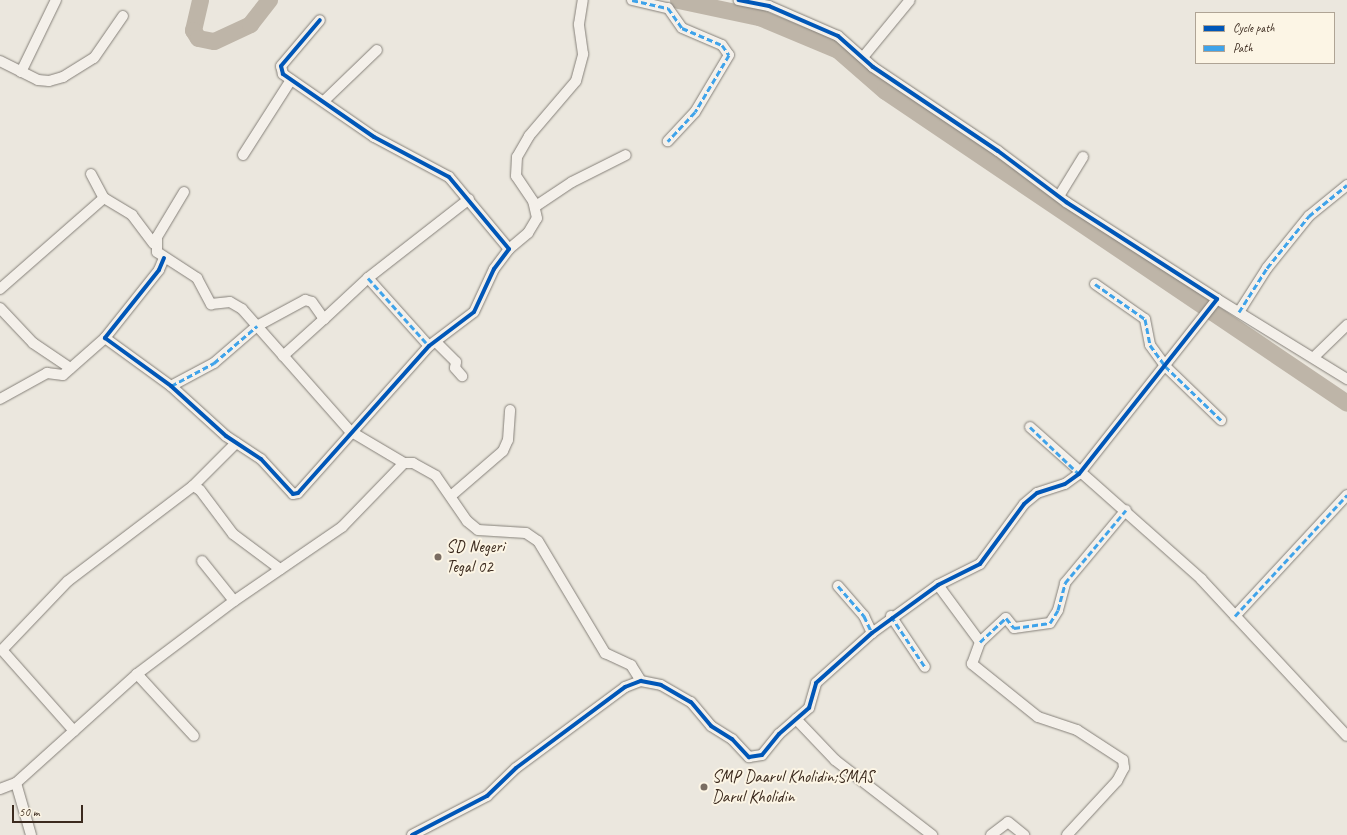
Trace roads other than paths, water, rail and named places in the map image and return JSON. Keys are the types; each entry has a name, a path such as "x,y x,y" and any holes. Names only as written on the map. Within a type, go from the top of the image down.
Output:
{"street":[{"path":"21,72 56,0"},
{"path":"105,338 171,386 236,443 261,459 287,491 295,494 350,431 433,344 474,312 494,269 509,249 535,223 536,206 516,176 517,158 529,136 576,81 583,54 579,24 583,0"},
{"path":"632,0 668,8 682,28 722,45 729,55 695,112 668,141"},
{"path":"739,0 769,6 834,34 864,56 873,67 998,151 1059,196 1134,243 1169,271 1214,302 1239,312 1314,357 1347,379"},
{"path":"864,56 910,0"},
{"path":"0,61 21,72 48,81 63,77 94,58 123,16"},
{"path":"320,20 281,66 283,74 325,100 374,137 436,168 469,199 509,249"},
{"path":"325,100 376,50"},
{"path":"243,155 291,80"},
{"path":"536,206 572,182 626,155"},
{"path":"1059,196 1083,157"},
{"path":"91,174 104,198 132,215 164,258 197,278 211,304 235,304 257,326 350,431 404,463 427,470 452,496 467,521 478,530 526,533 538,541 605,653 631,665 641,681"},
{"path":"1239,312 1267,268 1309,216 1347,185"},
{"path":"154,244 184,192"},
{"path":"0,289 104,198"},
{"path":"283,356 368,278 469,199"},
{"path":"0,399 41,376 63,375 105,338 159,270 164,258"},
{"path":"368,278 433,344 456,362 455,368 462,376"},
{"path":"1095,284 1145,319 1150,345 1165,366 1220,420"},
{"path":"171,386 214,363 257,326 307,300 324,319"},
{"path":"412,835 487,796 516,768 625,687 641,681 667,687 691,702 711,726 732,740 749,757 762,755 796,719 809,708 816,683 872,632 891,616 938,585 986,559 1031,497 1079,474 1200,322 1214,302"},
{"path":"0,308 33,343 70,368"},
{"path":"1314,357 1347,325"},
{"path":"452,496 503,451 508,440 510,410"},
{"path":"1030,427 1079,474 1126,510 1201,579 1347,736"},
{"path":"74,731 1,649 68,581 192,486 236,443"},
{"path":"0,789 16,783 138,674 234,601 342,527 404,463"},
{"path":"192,486 200,490 234,534 280,570"},
{"path":"1235,616 1347,495"},
{"path":"1067,835 1117,781 1124,768 1123,760 1077,730 1038,718 972,664 980,642 1006,618 1014,628 1050,623 1058,610 1065,583 1126,510"},
{"path":"202,561 234,601"},
{"path":"938,585 980,642"},
{"path":"838,586 864,616 872,632"},
{"path":"891,616 925,667"},
{"path":"138,674 194,736"},
{"path":"796,719 834,760 932,835"},
{"path":"16,783 31,835"},
{"path":"991,835 1008,822 1024,835"}],"waterway":[{"path":"200,0 193,30 198,38 214,41 250,24 269,0"},
{"path":"678,0 759,17 838,50 885,91 1347,403"}],"place":[{"name":"SD Negeri Tegal 02","path":"438,557"},
{"name":"SMP Daarul Kholidin;SMAS Darul Kholidin","path":"704,787"}]}
